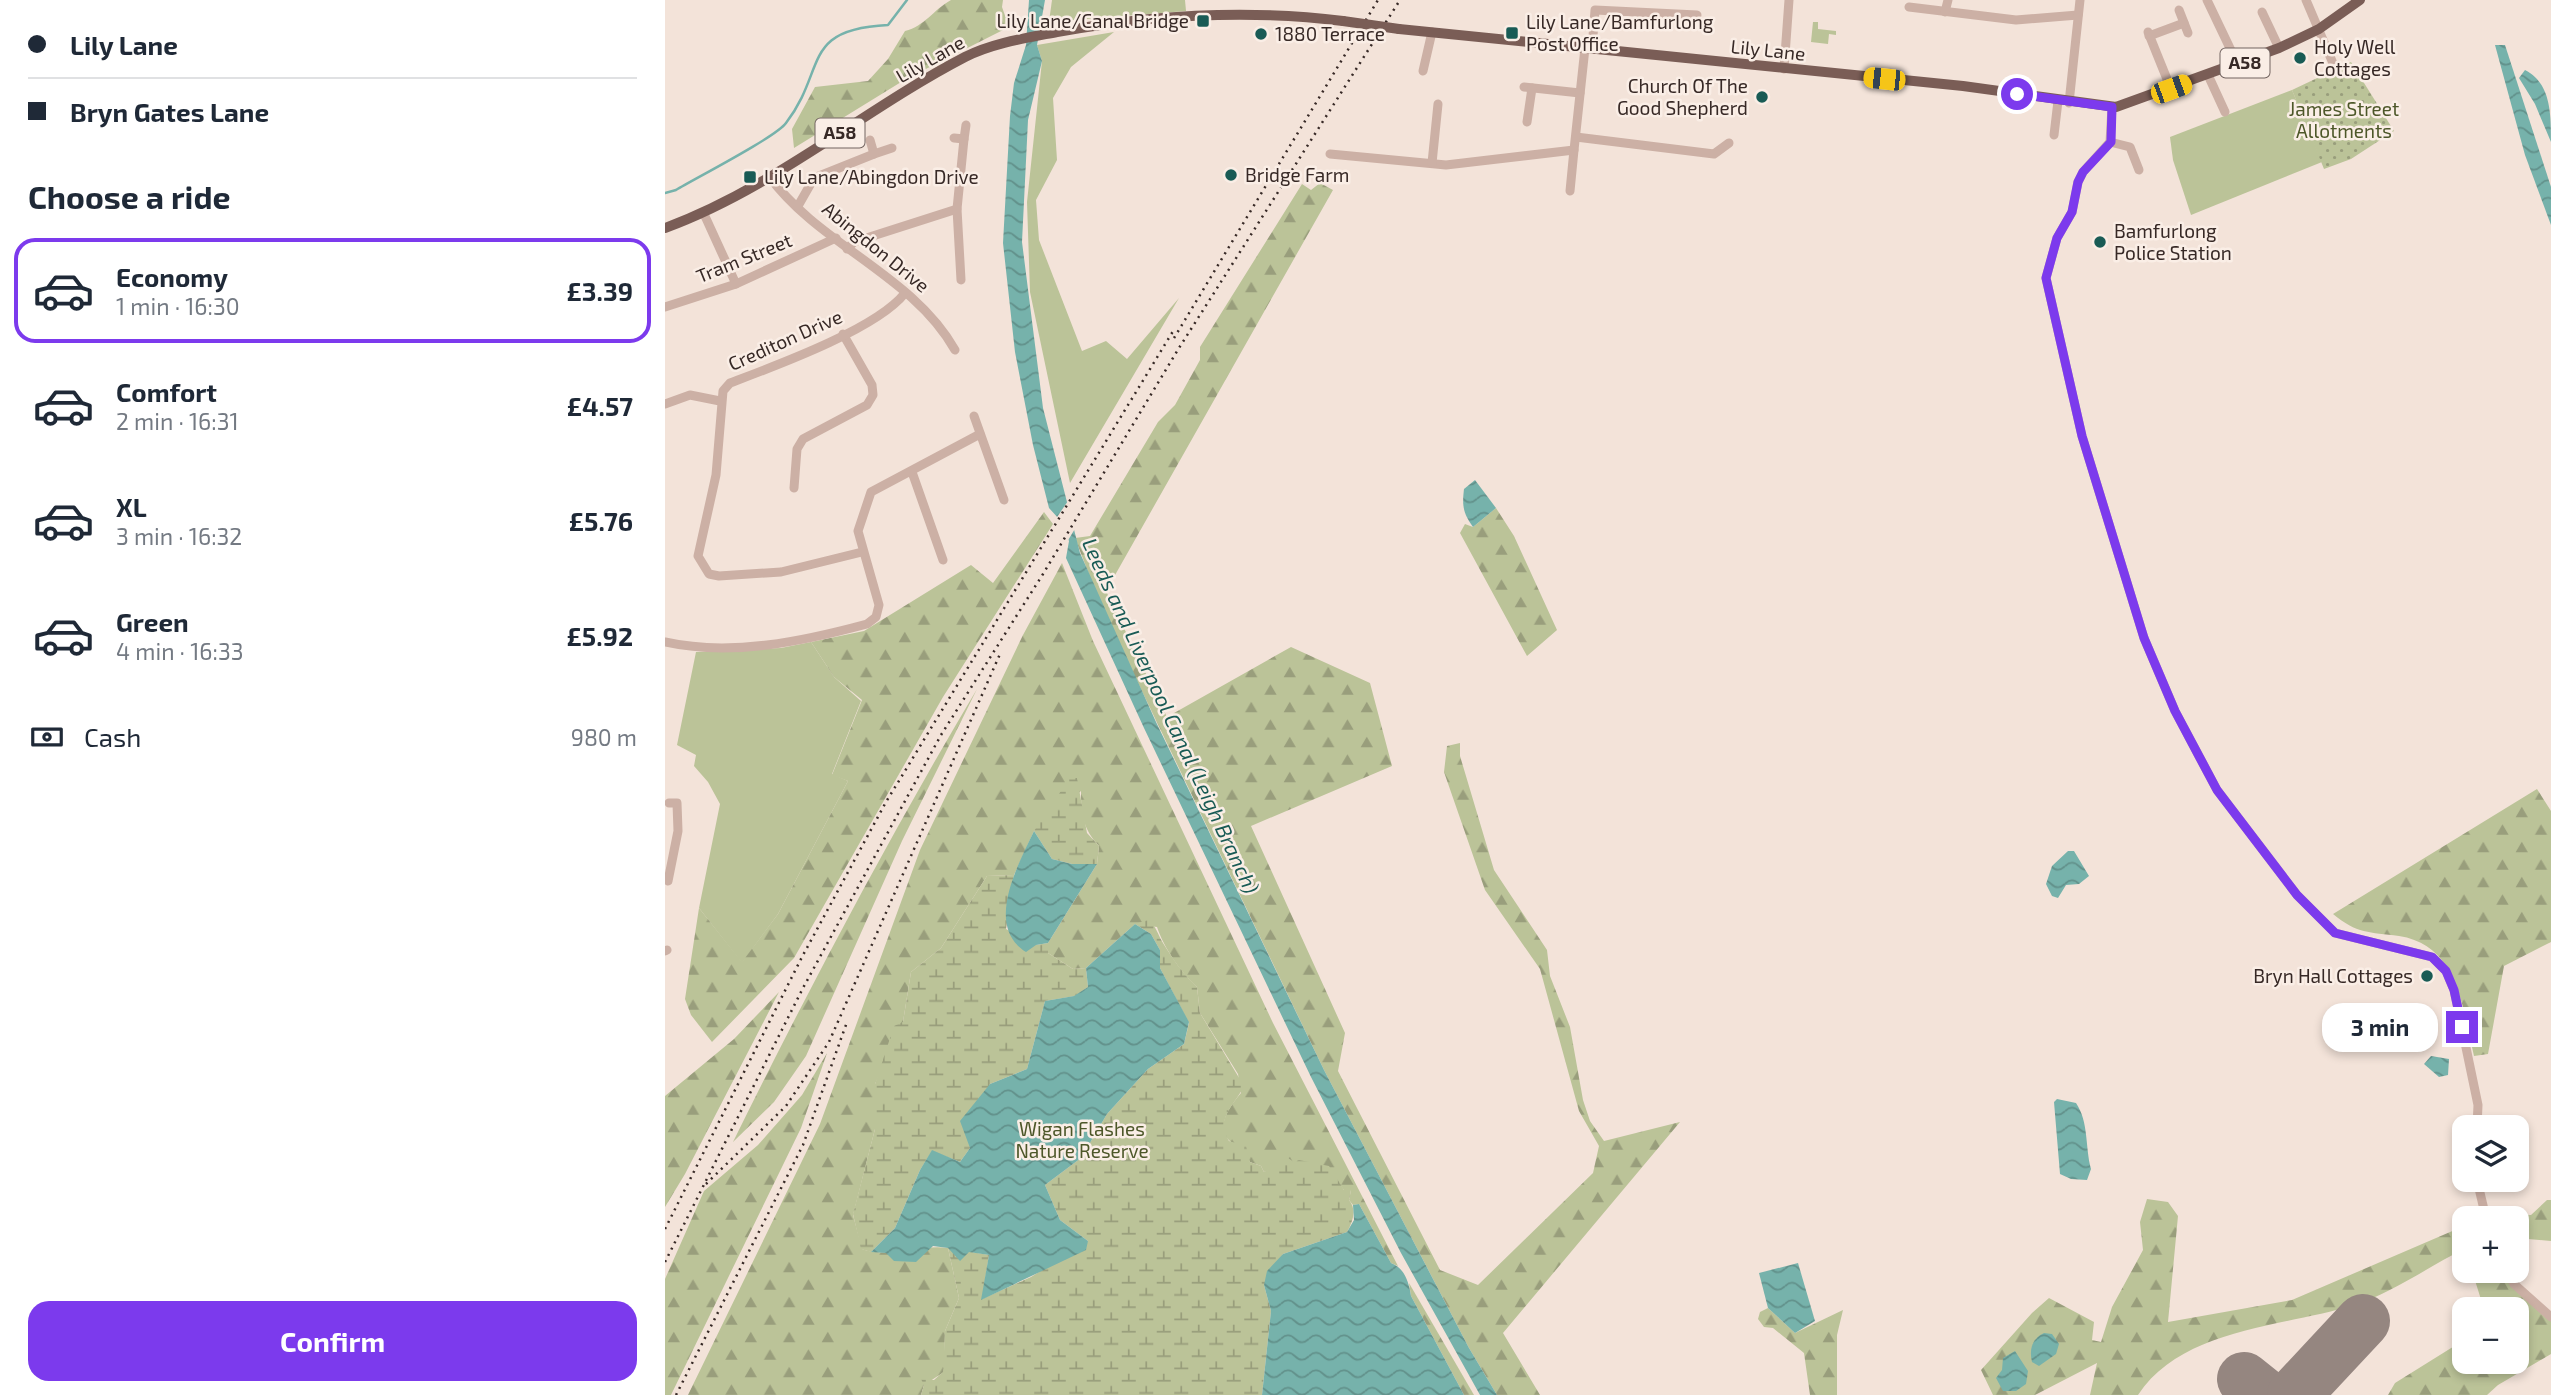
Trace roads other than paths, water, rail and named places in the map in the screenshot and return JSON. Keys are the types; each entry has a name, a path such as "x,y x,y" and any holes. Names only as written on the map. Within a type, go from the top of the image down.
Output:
{"main road":[{"name":"A58","path":"2116,107 2279,48 2319,29 2360,0"},
{"name":"Lily Lane","path":"665,228 704,214 949,66 983,50 1014,40 1113,23 1197,16 1280,15 1963,86 2064,102 2116,107"}],"street":[{"path":"1784,69 1789,0"},
{"path":"1945,12 1948,0"},
{"path":"2054,135 2064,102 2080,0"},
{"path":"2207,0 2238,65"},
{"path":"2306,0 2335,68"},
{"path":"1909,7 2016,20 2078,15"},
{"path":"1570,191 1580,93 1595,10 1697,15"},
{"path":"2179,10 2188,33"},
{"path":"2262,12 2279,48"},
{"path":"2171,89 2149,34 2184,23"},
{"path":"1423,71 1432,32"},
{"path":"2208,75 2225,112"},
{"path":"1527,122 1528,87 1580,93"},
{"path":"1432,163 1438,104"},
{"path":"2116,107 2111,142 2083,172 2078,182 2072,212 2057,238 2046,278 2082,436 2144,638 2175,711 2217,790 2297,895 2335,933 2432,957 2446,971 2454,990 2478,1105 2478,1115"},
{"path":"961,280 957,209 959,139 966,125"},
{"path":"1576,137 1714,154 1728,143"},
{"path":"870,140 874,154"},
{"path":"2111,142 2130,147 2139,170"},
{"path":"798,206 814,177 892,148"},
{"path":"1330,154 1342,151 1446,164 1574,150"},
{"name":"Abingdon Drive","path":"769,176 847,249 905,293 948,337 955,350"},
{"path":"847,249 854,242 957,209"},
{"path":"704,214 736,284"},
{"name":"Tram Street","path":"665,307 736,284 836,238"},
{"name":"Crediton Drive","path":"720,401 723,391 730,383 799,357 896,304 905,293"},
{"path":"795,488 797,449 803,439 867,405 873,395 872,385 843,334"},
{"path":"665,404 690,395 720,401 716,475 698,548 701,566 709,574 719,576 781,572 862,552"},
{"path":"974,416 1004,500"},
{"path":"666,645 695,648 784,643 867,624 876,617 879,605 858,531 871,492 980,435"},
{"path":"912,471 943,560"},
{"path":"667,876 678,831 677,803 669,803"},
{"path":"2514,1283 2551,1317"}],"water":[{"name":"Leeds and Liverpool Canal (Leigh Branch)","path":"1029,0 1045,0 1037,45 1042,61 1028,120 1022,242 1043,408 1080,553 1156,722 1324,1070 1469,1348 1497,1395 1480,1395 1401,1253 1311,1077 1144,728 1066,558 1069,541 1059,519 1049,508 1033,445 1015,352 1003,243 1010,116 1014,83 1026,45"},
{"path":"2495,45 2505,45 2551,187 2551,225 2525,155"},
{"path":"2525,70 2534,76 2545,91 2550,110 2551,142 2535,104 2519,78"},
{"path":"1475,480 1496,508 1473,527 1465,513 1463,500 1464,489"},
{"path":"1034,831 1052,859 1072,864 1097,864 1048,943 1036,945 1026,952 1014,941 1007,927 1006,911 1013,877"},
{"path":"2068,851 2074,851 2089,876 2079,884 2066,885 2058,898 2052,896 2046,884 2052,866"},
{"path":"1135,924 1151,934 1160,950 1160,968 1189,1022 1184,1044 1148,1069 1107,1114 1081,1158 1045,1185 1060,1220 1088,1241 1086,1250 981,1300 989,1255 969,1252 960,1261 948,1248 933,1246 916,1262 894,1261 886,1253 871,1252 895,1228 920,1170 932,1150 960,1162 970,1148 960,1121 990,1084 1027,1069 1045,1001 1074,996 1088,987 1086,968"},
{"path":"2431,1056 2449,1059 2448,1075 2439,1077 2424,1064"},
{"path":"2057,1099 2076,1103 2080,1110 2091,1169 2087,1180 2071,1179 2060,1174 2054,1102"},
{"path":"1359,1204 1391,1263 1400,1268 1405,1276 1411,1296 1464,1395 1262,1395 1271,1311 1264,1285 1267,1271 1283,1254 1347,1232 1354,1220 1353,1205"},
{"path":"1798,1263 1815,1321 1795,1333 1768,1308 1759,1273"},
{"path":"2044,1333 2052,1334 2059,1344 2056,1354 2039,1366 2032,1362 2031,1349 2034,1341"},
{"path":"2015,1351 2028,1371 2026,1384 2016,1391 2003,1391 1996,1378 2002,1370 2003,1358"}],"waterway":[{"path":"665,193 676,190 717,167 779,129 799,104 819,56 828,44 841,35 860,28 888,25 907,0"}],"railway":[{"path":"1174,338 1378,0"},
{"path":"665,1262 803,988 941,735 1043,574 1179,348 1400,0"},
{"path":"665,1229 802,957 886,802 1175,328"},
{"path":"706,1184 786,1106 829,1042 1000,654"},
{"path":"676,1395 803,1145 847,1022"}],"place":[{"name":"Lily Lane/Canal Bridge","path":"1203,21"},
{"name":"Lily Lane/Bamfurlong Post Office","path":"1512,33"},
{"name":"1880 Terrace","path":"1261,34"},
{"name":"Holy Well Cottages","path":"2300,58"},
{"name":"Church Of The Good Shepherd","path":"1762,97"},
{"name":"Bridge Farm","path":"1231,175"},
{"name":"Lily Lane/Abingdon Drive","path":"750,177"},
{"name":"Bamfurlong Police Station","path":"2100,242"},
{"name":"Bryn Hall Cottages","path":"2427,976"}],"park label":[{"name":"James Street Allotments","path":"2344,120"},
{"name":"Wigan Flashes Nature Reserve","path":"1082,1140"}]}
